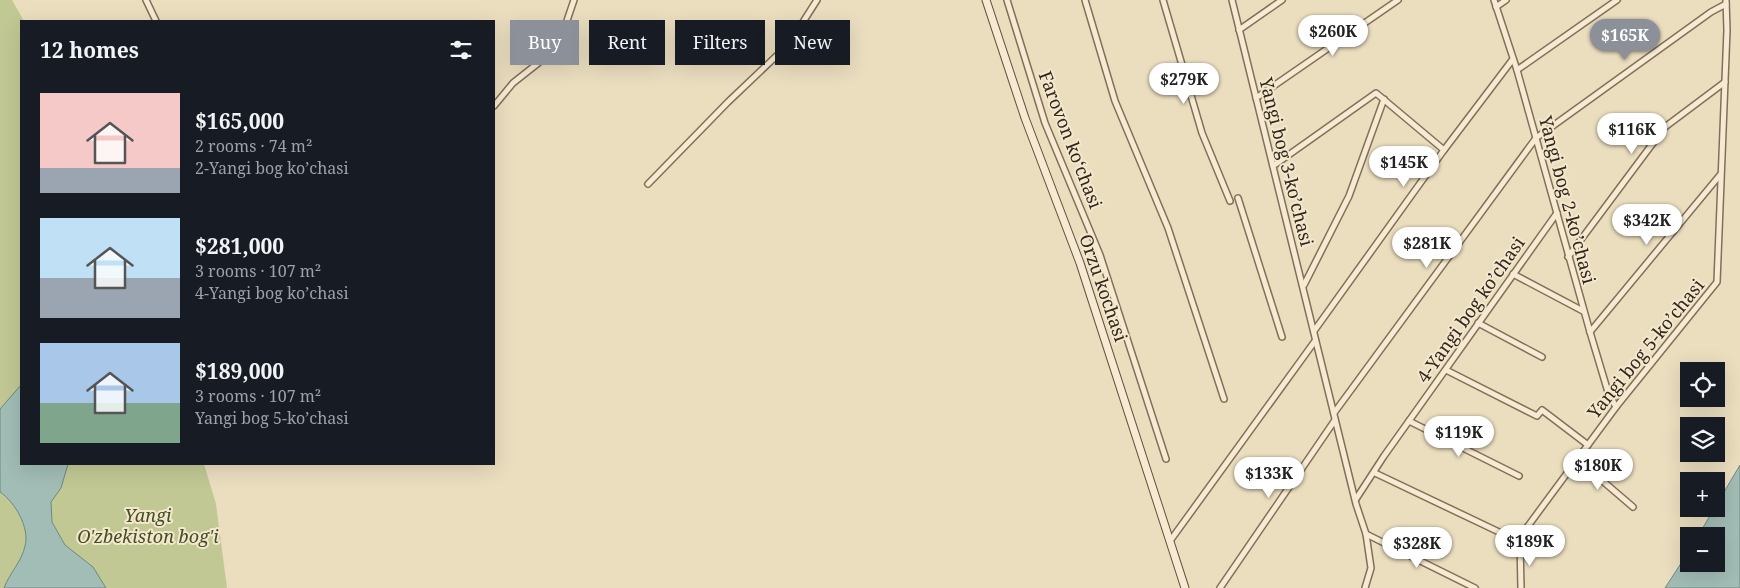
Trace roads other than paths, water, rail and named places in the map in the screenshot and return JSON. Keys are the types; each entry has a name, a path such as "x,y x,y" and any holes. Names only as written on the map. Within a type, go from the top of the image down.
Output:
{"main road":[{"name":"Orzu kochasi","path":"986,0 1025,118 1080,263 1185,588"}],"street":[{"path":"146,0 156,20"},
{"path":"495,105 513,83 551,53 559,44 574,0"},
{"path":"648,184 728,102 789,44 817,0"},
{"name":"Farovon koʻchasi","path":"1007,0 1045,123 1100,255 1166,459"},
{"path":"1085,0 1115,101 1168,228 1224,399"},
{"path":"1163,0 1202,133 1230,201"},
{"name":"Yangi bog 3-koʼchasi","path":"1232,0 1304,285 1315,341 1366,534 1371,573 1365,588"},
{"path":"1239,30 1282,0"},
{"path":"1256,98 1398,0"},
{"name":"Yangi bog 2-koʼchasi","path":"1494,0 1517,70 1583,311 1608,392 1616,407"},
{"path":"1496,7 1506,0"},
{"path":"1517,70 1617,0"},
{"path":"1334,413 1536,138 1726,2"},
{"name":"Yangi bog 5-koʼchasi","path":"1520,542 1525,530 1616,407 1717,282 1725,82 1726,2"},
{"path":"1314,331 1444,150 1513,59"},
{"path":"1568,257 1665,127 1725,82"},
{"path":"1273,166 1374,93 1384,99 1444,150"},
{"path":"1304,285 1343,209 1384,99"},
{"path":"1590,332 1721,174"},
{"path":"1238,198 1282,337"},
{"name":"4-Yangi bog koʼchasi","path":"1356,499 1557,213"},
{"path":"1513,274 1583,311"},
{"path":"1478,323 1542,357"},
{"path":"1170,541 1315,341"},
{"path":"1446,370 1537,416 1542,410 1588,445"},
{"path":"1220,588 1335,420"},
{"path":"1409,421 1519,476"},
{"path":"1577,460 1633,507"},
{"path":"1375,473 1520,542 1521,588"},
{"path":"1366,534 1475,588"}],"water":[{"path":"20,386 20,465 68,465 61,488 51,502 52,522 65,545 93,567 106,588 4,588 21,557 26,539 20,516 6,496 0,492 0,409"},
{"path":"1740,465 1740,588 1665,588 1680,565 1680,572 1725,572 1725,527 1703,527 1709,517 1725,517 1725,490"}],"park label":[{"name":"Yangi O'zbekiston bog'i","path":"148,526"}]}
